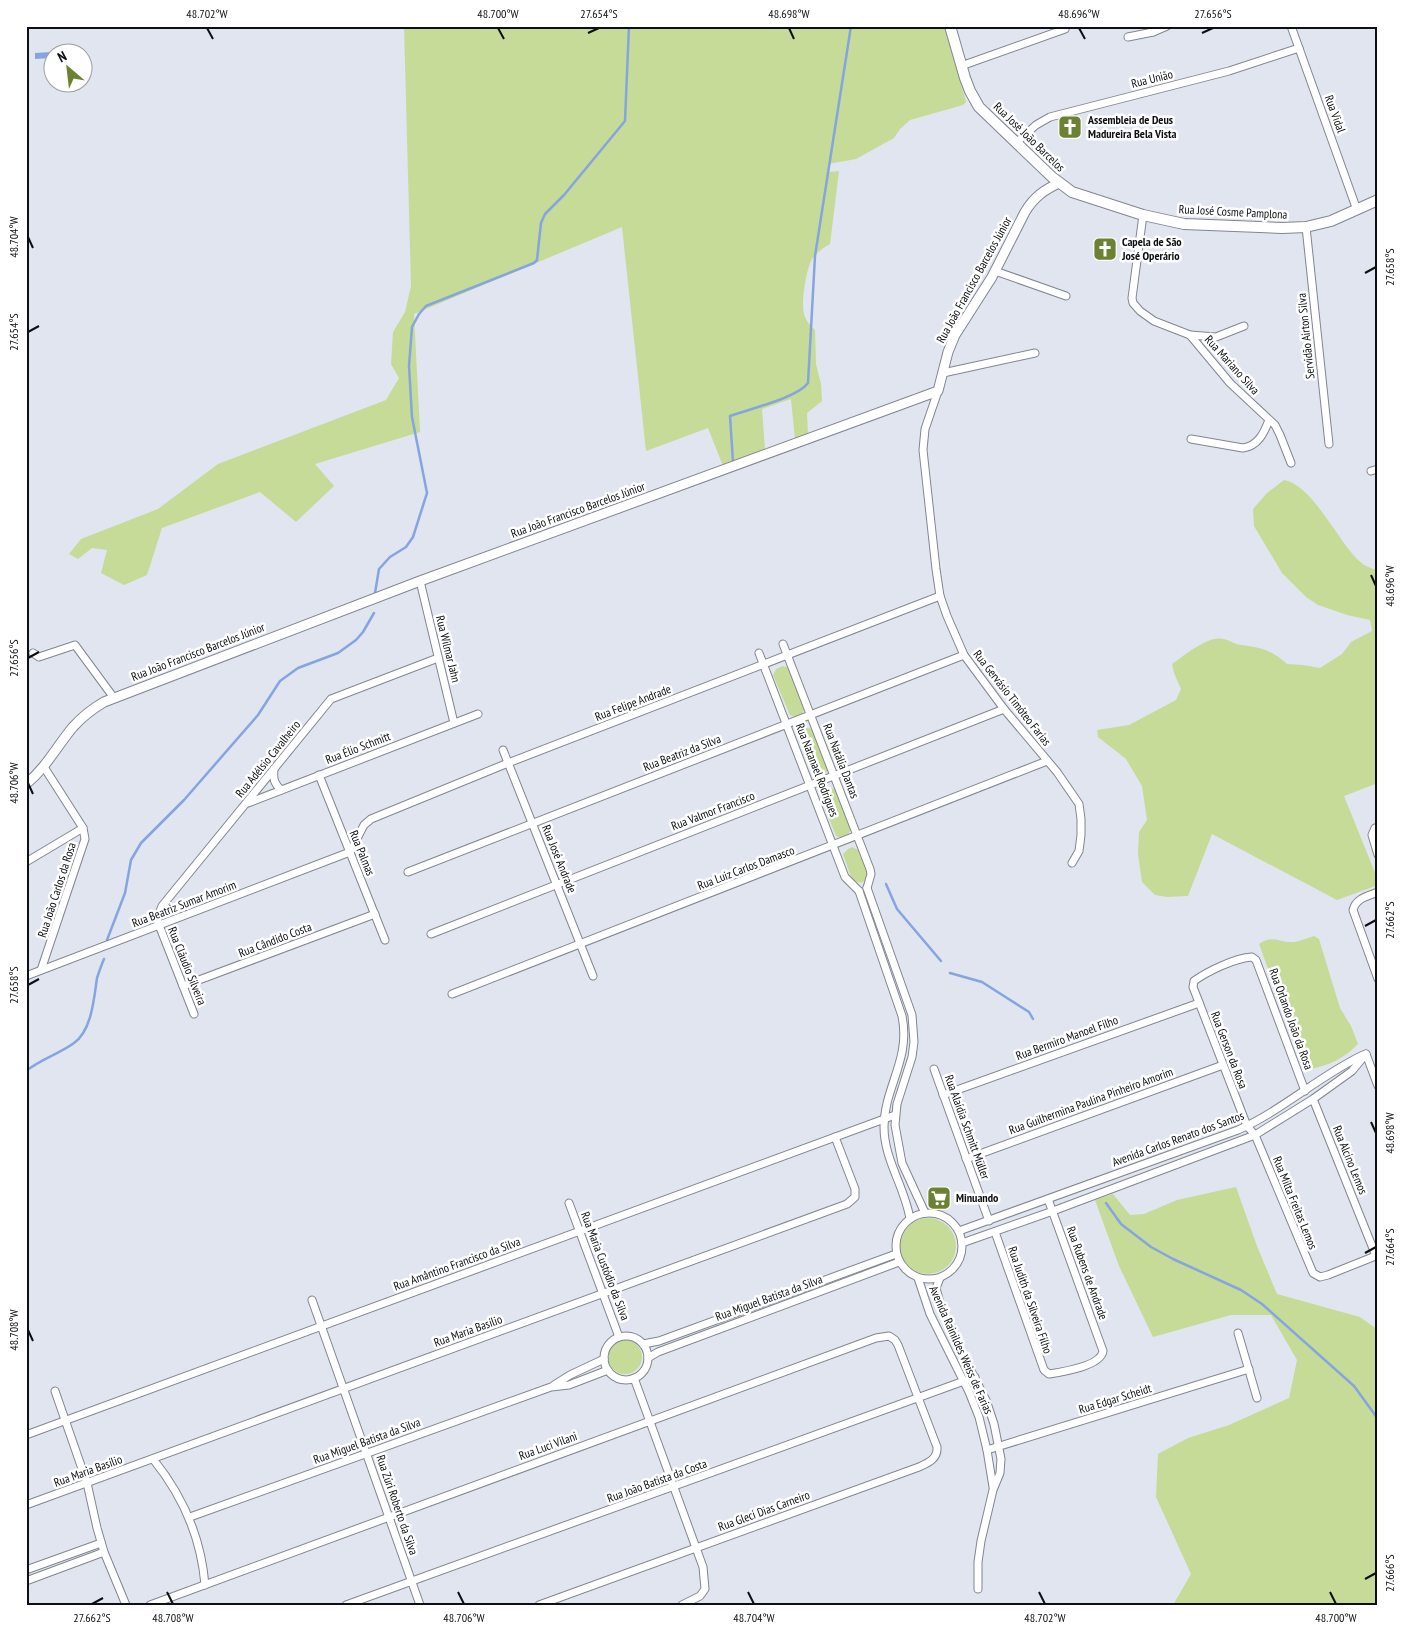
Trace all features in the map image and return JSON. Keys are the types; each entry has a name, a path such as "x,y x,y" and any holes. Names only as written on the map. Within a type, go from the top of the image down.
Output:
{"main road":[{"name":"Rua José João Barcelos","path":"950,26 960,66 979,107 1059,183"},
{"name":"Rua José Cosme Pamplona","path":"1059,183 1072,192 1143,215 1193,225 1306,227 1331,221 1378,200"}],"street":[{"path":"1128,37 1167,26"},
{"name":"Rua Vidal","path":"1291,26 1358,210"},
{"path":"960,66 1065,29"},
{"name":"Rua União","path":"1017,142 1043,121 1059,114 1228,71 1299,48"},
{"name":"Rua João Francisco Barcelos Júnior","path":"26,784 39,773 82,717 104,702 420,581 938,391 948,352 955,335 995,271 1030,204 1040,193 1059,183"},
{"name":"Rua Mariano Silva","path":"1143,215 1132,298 1133,303 1140,311 1154,321 1190,335 1230,383 1275,425 1291,463"},
{"name":"Servidão Airton Silva","path":"1306,227 1329,444"},
{"path":"995,271 1066,296"},
{"path":"1190,335 1216,337 1244,326"},
{"path":"943,373 1035,353"},
{"name":"Rua Gervásio Timóteo Farias","path":"938,391 925,429 923,450 940,596 953,632 964,655 1004,709 1068,787 1078,804 1081,835 1079,851 1072,863"},
{"path":"1192,438 1243,448 1250,447 1263,434 1269,420"},
{"name":"Rua Wilmar Jahn","path":"420,581 454,723"},
{"name":"Rua Felipe Andrade","path":"350,852 364,825 371,819 508,763 940,596"},
{"name":"Rua Natália Dantas","path":"783,644 871,874 868,888"},
{"path":"34,653 39,657 75,645 114,698"},
{"name":"Rua Natanael Rodrigues","path":"760,653 833,846 848,881 859,891"},
{"name":"Rua Beatriz da Silva","path":"408,872 964,655"},
{"name":"Rua Adélsio Cavalheiro","path":"159,925 157,918 162,906 331,699 438,658"},
{"name":"Rua Valmor Francisco","path":"431,934 1004,709"},
{"name":"Rua Élio Schmitt","path":"246,804 478,714"},
{"name":"Rua José Andrade","path":"503,750 593,976"},
{"name":"Rua Luiz Carlos Damasco","path":"452,994 1047,761"},
{"name":"Rua João Carlos da Rosa","path":"41,970 85,839 83,828 44,767"},
{"path":"274,769 273,778 275,784 281,790"},
{"name":"Rua Palmas","path":"319,775 385,940"},
{"path":"1378,827 1375,828 1372,835 1378,855"},
{"path":"26,862 83,828"},
{"name":"Rua Beatriz Sumar Amorim","path":"26,976 350,852"},
{"path":"910,1219 906,1202 887,1152 884,1129 884,1119 904,1048 905,1027 900,1007 859,891 868,888 909,1006 914,1030 912,1057 895,1115 896,1136 902,1163 925,1213"},
{"path":"1378,892 1362,898 1354,905 1353,910 1375,965 1378,979"},
{"name":"Rua Cândido Costa","path":"183,986 375,914"},
{"name":"Rua Cláudio Silveira","path":"159,925 194,1014"},
{"name":"Rua Orlando João da Rosa","path":"1194,981 1207,972 1244,958 1252,957 1258,963 1305,1091"},
{"name":"Rua Gerson da Rosa","path":"1194,981 1193,987 1247,1126"},
{"name":"Rua Bermiro Manoel Filho","path":"943,1095 1199,1003"},
{"path":"1366,1054 1378,1086"},
{"name":"Avenida Carlos Renato dos Santos","path":"958,1231 1247,1126 1260,1120 1345,1063 1366,1054"},
{"name":"Avenida Carlos Renato dos Santos","path":"962,1244 1255,1135 1313,1099 1352,1070 1366,1054"},
{"name":"Rua Guilhermina Paulina Pinheiro Amorim","path":"966,1159 1223,1065"},
{"name":"Rua Alaídia Schmitt Müller","path":"934,1069 988,1220"},
{"name":"Rua Alcino Lemos","path":"1313,1099 1377,1256"},
{"name":"Rua Amântino Francisco da Silva","path":"26,1435 895,1115"},
{"name":"Rua Milta Freitas Lemos","path":"1247,1126 1255,1135 1312,1273 1320,1277 1377,1256"},
{"name":"Rua Maria Basílio","path":"26,1505 852,1202 855,1198 855,1189 836,1137"},
{"name":"Rua Rubens de Andrade","path":"1048,1199 1102,1346 1103,1355 1090,1364 1049,1374"},
{"name":"Rua Maria Custódio da Silva","path":"569,1203 619,1337"},
{"path":"925,1213 945,1217 953,1223 962,1244 962,1252 954,1268 940,1278 929,1280 910,1274 899,1262 896,1254 896,1238 899,1231 910,1219 925,1213"},
{"name":"Rua Judith da Silveira Filho","path":"995,1232 1041,1363 1044,1370 1049,1374"},
{"name":"Rua Miguel Batista da Silva","path":"642,1344 659,1341 896,1254"},
{"name":"Rua Miguel Batista da Silva","path":"648,1358 658,1352 899,1262"},
{"name":"Avenida Rainildes Weiss de Farias","path":"918,1278 930,1314 977,1411 987,1450 993,1490"},
{"name":"Avenida Rainildes Weiss de Farias","path":"940,1278 936,1288 941,1307 990,1412 999,1446 1001,1466 993,1490 978,1562 978,1589"},
{"name":"Rua Zúri Roberto da Silva","path":"312,1300 420,1605"},
{"path":"1238,1332 1257,1398"},
{"name":"Rua Luci Vilani","path":"150,1605 882,1336 889,1336 898,1345 919,1398"},
{"path":"619,1337 632,1337 642,1344 647,1350 648,1358 644,1370 634,1378 619,1378 608,1370 604,1359 608,1346 619,1337"},
{"name":"Rua Miguel Batista da Silva","path":"552,1387 570,1375 604,1359"},
{"name":"Rua Edgar Scheidt","path":"987,1450 1249,1369"},
{"name":"Rua Miguel Batista da Silva","path":"190,1517 552,1387 569,1385 608,1370"},
{"name":"Rua João Batista da Costa","path":"346,1605 975,1377"},
{"path":"634,1378 703,1567 705,1589 700,1596 682,1605"},
{"path":"55,1391 86,1483 101,1543 126,1605"},
{"name":"Rua Gleci Dias Carneiro","path":"539,1605 910,1470 932,1460 937,1452 937,1447 919,1398"},
{"path":"153,1459 174,1487 190,1517 202,1557 205,1585"},
{"path":"26,1570 101,1543"},
{"path":"26,1581 104,1552"}],"green space":[{"path":"404,26 945,26 966,102 963,105 910,120 894,138 856,159 828,164 828,172 839,171 830,244 812,259 806,278 804,294 804,314 815,330 816,364 821,384 822,401 807,413 808,435 795,440 791,399 762,409 765,450 723,466 708,428 646,451 622,227 414,314 420,432 315,464 334,486 296,522 260,492 162,528 147,575 124,585 101,573 107,550 92,548 78,559 69,554 81,539 158,509 218,464 386,400 399,378 391,364 393,332 405,312 411,286"},
{"path":"1284,480 1294,484 1314,502 1357,559 1364,565 1378,571 1378,783 1344,796 1378,880 1378,885 1337,900 1212,834 1188,896 1167,897 1155,895 1142,882 1138,854 1139,832 1147,820 1142,786 1126,759 1098,737 1097,730 1129,725 1176,700 1181,689 1172,664 1196,647 1210,640 1226,640 1256,647 1266,650 1287,664 1320,668 1342,654 1351,642 1372,631 1370,620 1347,615 1318,605 1306,597 1282,573 1254,526 1253,509 1267,493"},
{"path":"783,666 789,668 805,708 801,716 797,718 790,715 773,675 776,669"},
{"path":"803,727 812,729 828,769 825,776 820,778 813,776 797,736"},
{"path":"829,787 835,789 851,829 847,837 843,839 836,836 820,796 823,790"},
{"path":"852,847 858,850 867,870 866,878 861,882 852,880 843,854"},
{"path":"1314,936 1319,939 1340,1008 1351,1026 1358,1044 1336,1061 1309,1069 1303,1065 1259,944 1273,939 1294,942"},
{"path":"1236,1187 1257,1246 1277,1294 1360,1317 1378,1330 1378,1605 1173,1605 1191,1574 1156,1497 1158,1454 1188,1438 1229,1425 1289,1398 1297,1360 1271,1315 1231,1315 1153,1337 1119,1266 1095,1200 1113,1194 1130,1215 1144,1214 1177,1200"},
{"path":"928,1218 939,1220 948,1226 954,1235 956,1246 954,1257 948,1266 939,1272 928,1274 917,1272 908,1266 902,1257 900,1246 902,1235 908,1226 917,1220"},
{"path":"625,1340 632,1341 637,1345 641,1350 641,1364 637,1369 632,1373 625,1374 618,1373 613,1369 609,1364 608,1357 609,1350 613,1345 618,1341"}],"water":[{"path":"35,53 42,53 42,59 35,59"}],"waterway":[{"path":"375,593 379,569 390,557 406,547 413,537 427,493 412,417 409,366 412,327 426,306 534,263 537,260 541,223 545,214 564,195 625,121 629,26"},
{"path":"733,462 730,416 783,398 808,383 815,256 851,26"},
{"path":"107,940 125,893 131,860 141,843 184,800 258,715 280,681 298,668 338,653 356,640 374,613"},
{"path":"886,884 897,909 941,961"},
{"path":"26,1071 74,1043 85,1030 91,1013 97,978 104,959"},
{"path":"950,973 982,982 1029,1012 1033,1019"},
{"path":"1106,1203 1121,1224 1151,1247 1241,1290 1262,1304 1354,1386 1378,1419"}],"place":[{"name":"Assembleia de Deus Madureira Bela Vista","path":"1070,127"},
{"name":"Capela de São José Operário","path":"1105,249"},
{"name":"Minuando","path":"939,1198"}]}
